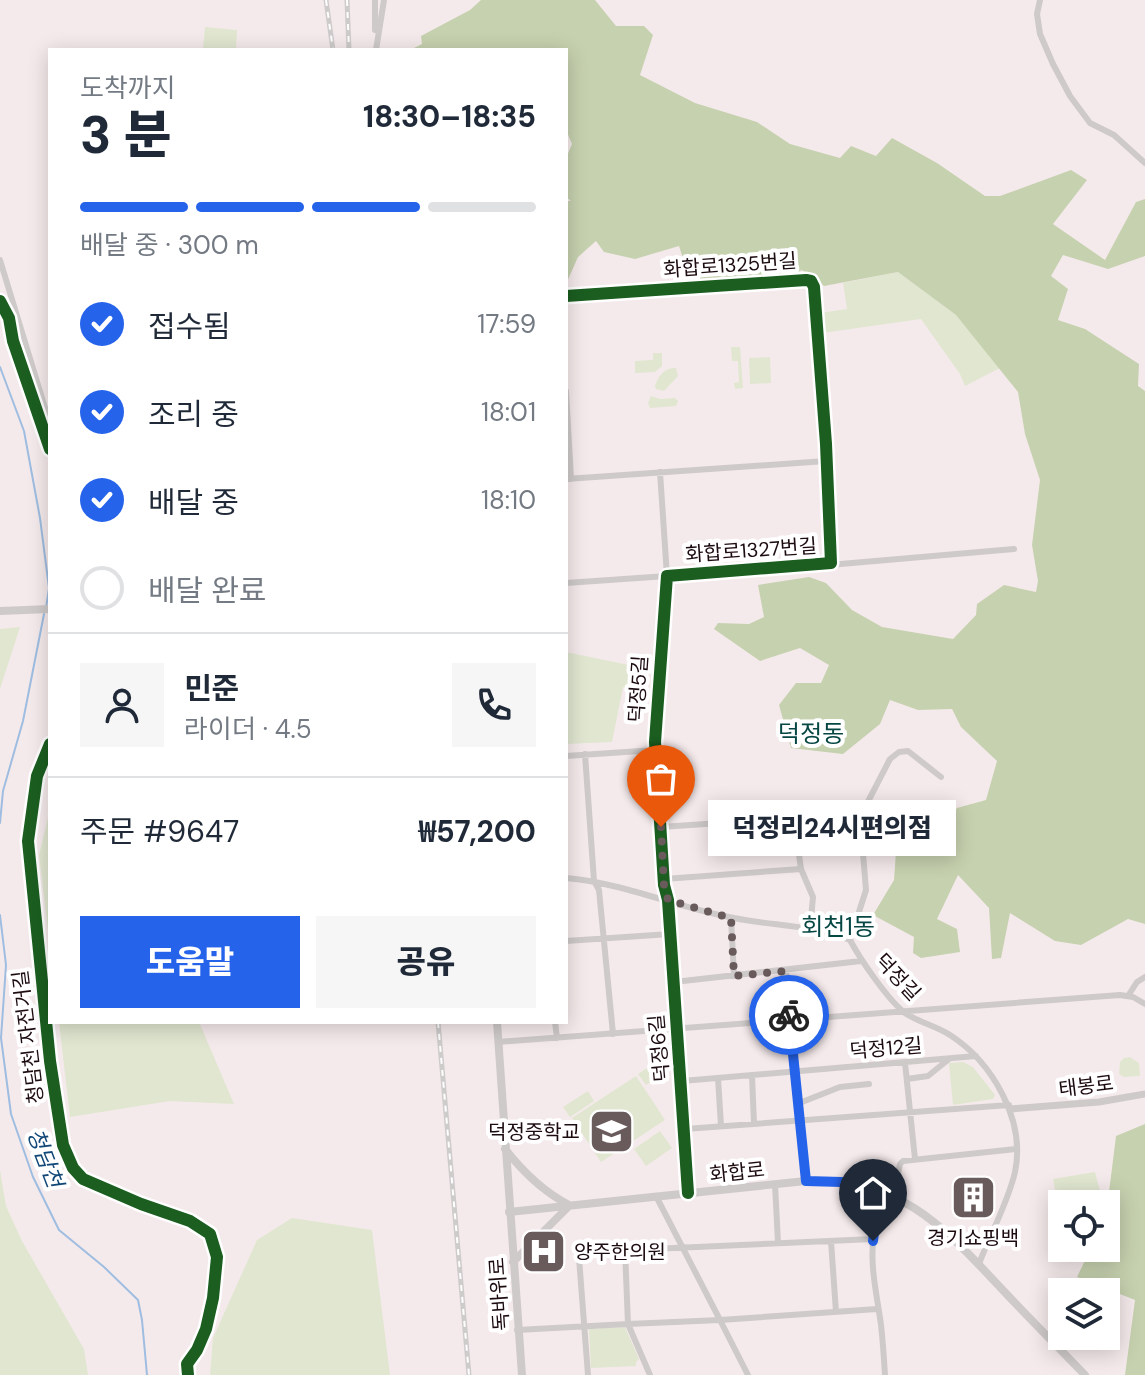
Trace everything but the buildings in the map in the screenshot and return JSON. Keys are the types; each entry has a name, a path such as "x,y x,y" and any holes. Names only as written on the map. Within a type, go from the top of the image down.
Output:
{"main road":[{"path":"0,611 48,609"},
{"path":"497,1024 509,1212"},
{"path":"504,1148 526,1174 552,1196 570,1206 550,1222 513,1262"},
{"name":"화합로","path":"509,1212 806,1181 842,1182 889,1194 928,1215 1085,1375"},
{"name":"독바위로","path":"509,1212 522,1375"}],"street":[{"path":"375,0 375,48"},
{"path":"375,48 384,0"},
{"path":"1040,0 1037,14 1040,34 1070,96 1090,123 1114,135 1145,163"},
{"path":"0,260 48,417"},
{"name":"화합로1325번길","path":"568,296 811,281 814,287 826,461"},
{"path":"568,479 826,461"},
{"name":"화합로1327번길","path":"568,583 829,565 832,560 826,461"},
{"name":"화합로1327번길","path":"660,472 667,576"},
{"path":"829,565 1014,549"},
{"name":"덕정5길","path":"667,576 655,750 668,900"},
{"path":"568,756 655,750"},
{"path":"568,878 594,881 731,918 834,934 850,940 866,890 860,817 890,759 899,752 908,751 941,777"},
{"path":"585,754 594,881 599,890 613,1034"},
{"path":"661,827 794,818 802,811 860,817"},
{"path":"794,818 801,869 813,897 810,930"},
{"path":"664,879 801,869"},
{"name":"덕정6길","path":"668,900 688,1193"},
{"path":"731,918 734,976"},
{"path":"568,941 670,934"},
{"name":"덕정길","path":"850,940 861,961 905,1013 935,1026 976,1056 1009,1107 1016,1149 1013,1178 979,1264"},
{"path":"674,982 861,961"},
{"path":"786,971 806,1181"},
{"path":"1128,996 1137,982 1145,977"},
{"path":"498,1042 1128,996 1145,1004"},
{"name":"덕정길","path":"935,1026 936,1011"},
{"path":"555,1024 557,1038"},
{"name":"덕정12길","path":"682,1081 976,1056"},
{"name":"덕정12길","path":"907,1079 928,1076 949,1059"},
{"path":"905,1063 915,1159"},
{"path":"752,1075 754,1124"},
{"path":"718,1078 721,1126"},
{"name":"덕정12길","path":"797,1104 840,1087 869,1084"},
{"name":"태봉로","path":"1009,1107 1099,1102 1145,1094"},
{"name":"태봉로","path":"1004,1098 1015,1105 1030,1108"},
{"path":"685,1129 1009,1107"},
{"path":"1013,1127 1019,1114 1030,1108"},
{"path":"885,1375 873,1239 875,1224 898,1176 900,1162 1016,1149"},
{"path":"775,1184 778,1243"},
{"path":"656,1196 748,1375"},
{"path":"588,1375 580,1254 583,1252 873,1239"},
{"path":"831,1241 836,1312"},
{"path":"625,1250 628,1324 650,1375"},
{"path":"517,1330 877,1309"}],"green space":[{"path":"481,0 595,0 616,26 644,26 653,35 640,75 695,103 757,122 790,144 840,158 851,146 876,156 892,138 937,163 985,196 1000,196 1071,170 1087,180 1053,224 1105,260 1136,202 1145,199 1145,256 1108,269 1063,255 1051,276 1068,289 1058,320 1085,329 1139,364 1138,386 1145,391 1145,924 1128,919 1081,945 1055,941 1010,913 1001,958 992,959 989,908 958,875 937,919 957,929 960,952 921,958 913,953 914,937 873,915 894,880 898,823 909,821 924,852 957,808 986,800 997,761 961,727 952,709 918,710 890,700 880,724 843,754 791,748 779,705 796,683 821,683 829,665 800,648 760,661 714,629 718,623 749,624 764,617 758,585 809,577 826,583 852,610 882,627 953,639 976,615 977,604 1004,585 1036,592 1038,581 1032,545 1040,480 1025,434 1018,392 956,315 898,272 824,286 802,270 783,278 692,286 679,246 635,259 604,252 596,241 578,257 568,280 568,201 571,201 568,199 568,153 572,144 568,135 568,48 414,48 422,44 421,36 470,10"},
{"path":"205,27 237,30 236,48 203,48"},
{"path":"898,272 956,315 1000,368 965,386 960,374 921,319 822,333 820,313 847,309 843,283"},
{"path":"731,347 740,347 743,388 735,389 734,383 739,382 738,361 732,361"},
{"path":"653,353 662,353 662,366 655,372 635,373 635,361 653,360"},
{"path":"770,357 771,383 750,384 749,358"},
{"path":"676,368 678,376 664,391 656,389 662,373"},
{"path":"651,396 675,398 678,401 676,406 650,408 648,403"},
{"path":"20,627 0,689 0,629"},
{"path":"568,652 643,668 639,690 623,687 612,742 568,744"},
{"path":"48,817 48,930 39,855"},
{"path":"59,1024 200,1024 234,1104 170,1101 70,1117"},
{"path":"1130,1057 1139,1063 1140,1076 1124,1077 1119,1074 1120,1062"},
{"path":"659,1060 667,1071 646,1085 638,1074"},
{"path":"963,1062 973,1067 995,1095 993,1099 953,1105 949,1063"},
{"path":"636,1076 665,1120 601,1162 572,1118"},
{"path":"588,1091 594,1101 570,1117 563,1107"},
{"path":"1145,1124 1145,1375 1125,1375 1135,1300 1120,1294 1120,1278 1077,1277 1084,1262 1120,1262 1120,1190 1109,1190 1116,1136"},
{"path":"660,1131 672,1148 646,1166 634,1149"},
{"path":"0,1170 6,1206 22,1241 84,1349 88,1375 0,1375"},
{"path":"1095,1172 1100,1190 1055,1190 1053,1179"},
{"path":"292,1218 372,1230 390,1375 210,1375 213,1338 257,1240"},
{"path":"625,1327 639,1359 636,1366 591,1368 589,1329"}],"waterway":[{"name":"청담천","path":"0,367 24,431 48,580"},
{"name":"청담천","path":"46,608 48,595"},
{"name":"청담천","path":"0,823 3,791 23,721 44,614"},
{"name":"청담천","path":"0,915 6,965 1,1038 11,1114 33,1177 59,1230 138,1300 147,1375"}],"railway":[{"path":"326,0 333,48"},
{"path":"347,0 349,48"},
{"path":"438,1024 469,1375"}],"cycle path":[{"path":"568,296 806,280 811,281 814,287 831,563 667,576 655,742 688,1193"},
{"path":"0,301 9,318 13,341 48,443"},
{"name":"청담천 자전거길","path":"48,749 37,776 28,841 50,1061 63,1145 73,1168 83,1179 190,1221 210,1234 217,1257 213,1298 206,1329 187,1364 188,1375"}],"way so far":[{"path":"661,827 664,885 668,900 731,918 734,976 786,971 789,1015"}],"place":[{"name":"덕정리24시편의점","path":"661,827"},
{"name":"덕정중학교","path":"611,1132"},
{"name":"경기쇼핑백","path":"973,1198"},
{"name":"양주한의원","path":"543,1252"}],"district":[{"name":"덕정동","path":"811,733"},
{"name":"회천1동","path":"838,926"}],"route":[{"path":"789,1015 806,1181 842,1182 889,1194 875,1224 873,1241"}]}
